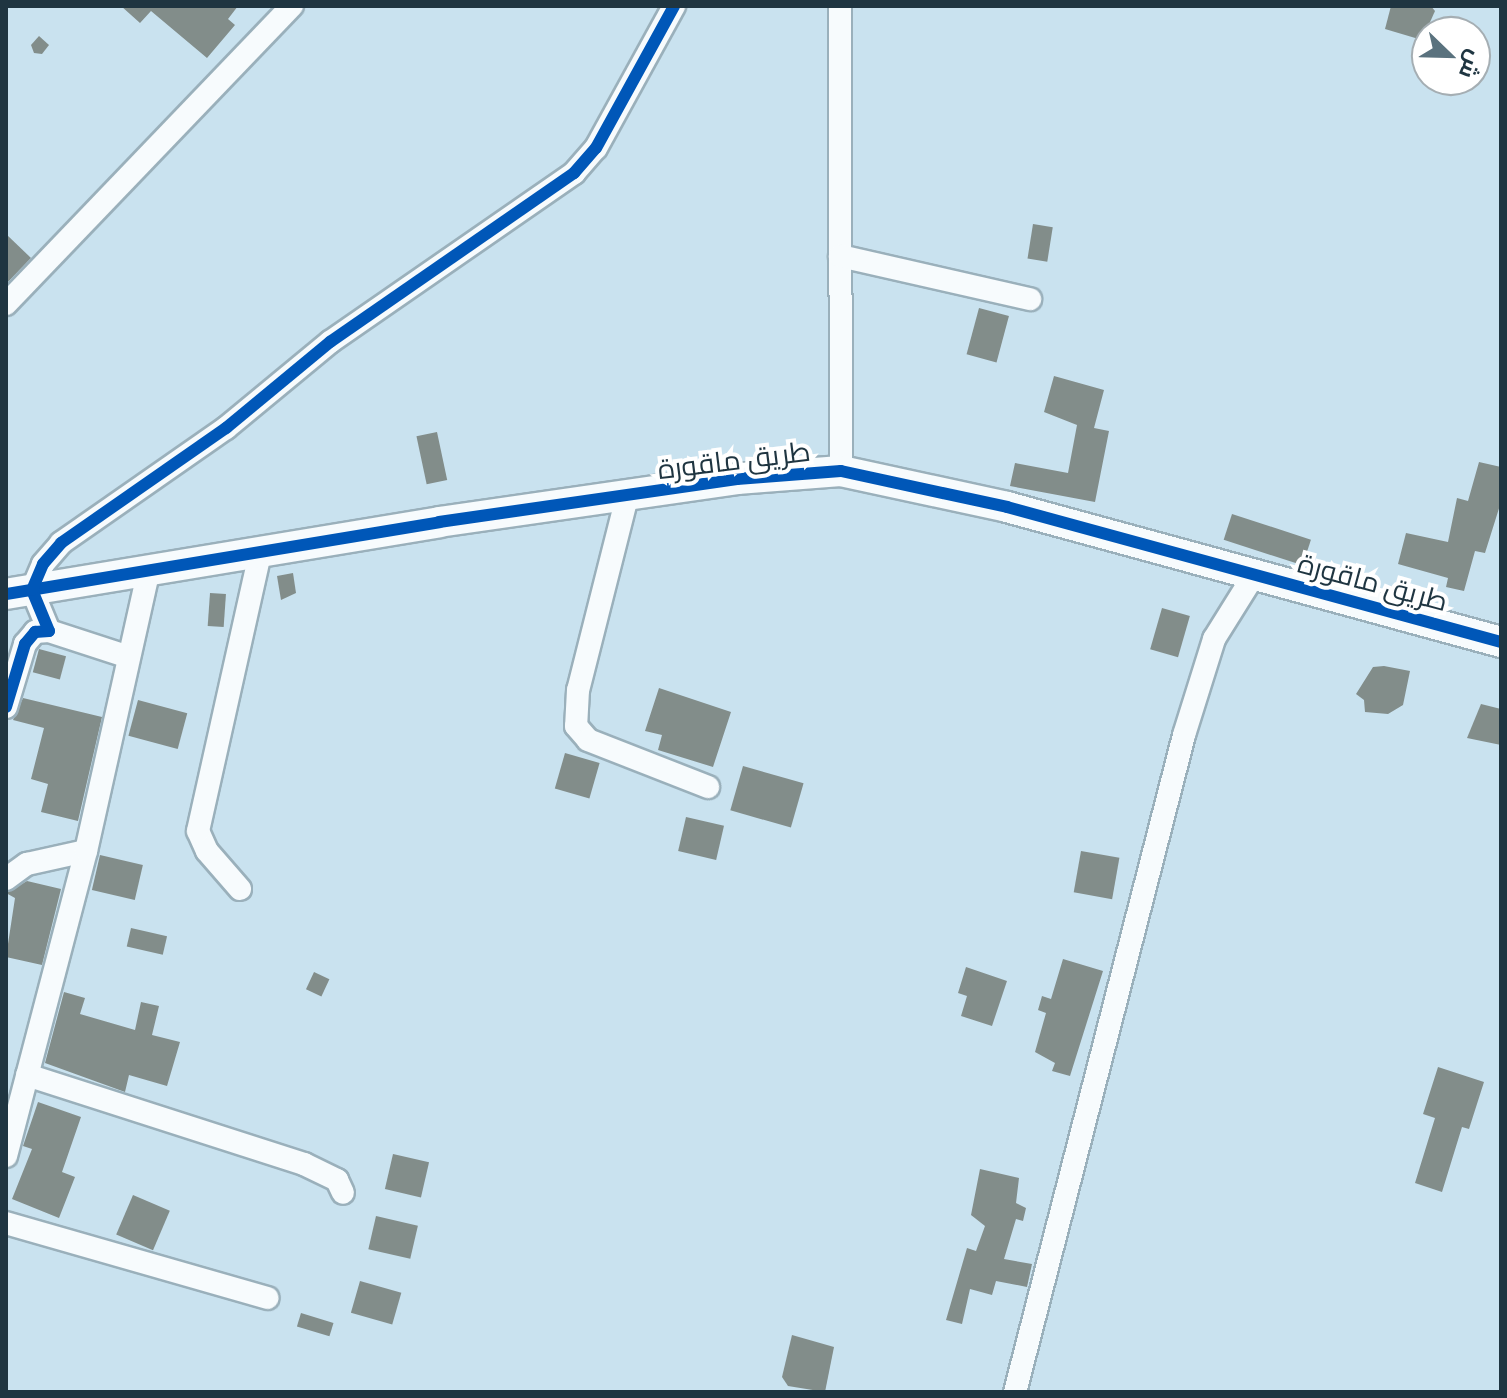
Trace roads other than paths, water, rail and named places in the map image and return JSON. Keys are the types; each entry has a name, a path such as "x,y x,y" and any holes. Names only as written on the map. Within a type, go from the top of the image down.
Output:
{"street":[{"path":"6,304 292,6"},
{"path":"49,631 19,592 61,543 226,428 330,342 574,173 596,148 674,6"},
{"path":"840,6 841,471"},
{"path":"840,256 1030,299"},
{"name":"طريق ماقورة","path":"19,592 737,479 841,471 1007,507 1501,642"},
{"path":"627,497 578,690 576,726 588,740 708,787"},
{"path":"240,889 207,851 198,831 260,553"},
{"path":"6,1156 86,851 149,570"},
{"path":"1015,1392 1184,735 1214,639 1254,575"},
{"path":"6,707 25,644 35,632 49,631 129,657"},
{"path":"6,879 27,864 86,851"},
{"path":"27,1075 304,1164 337,1180 343,1193"},
{"path":"6,1223 267,1298"}]}
